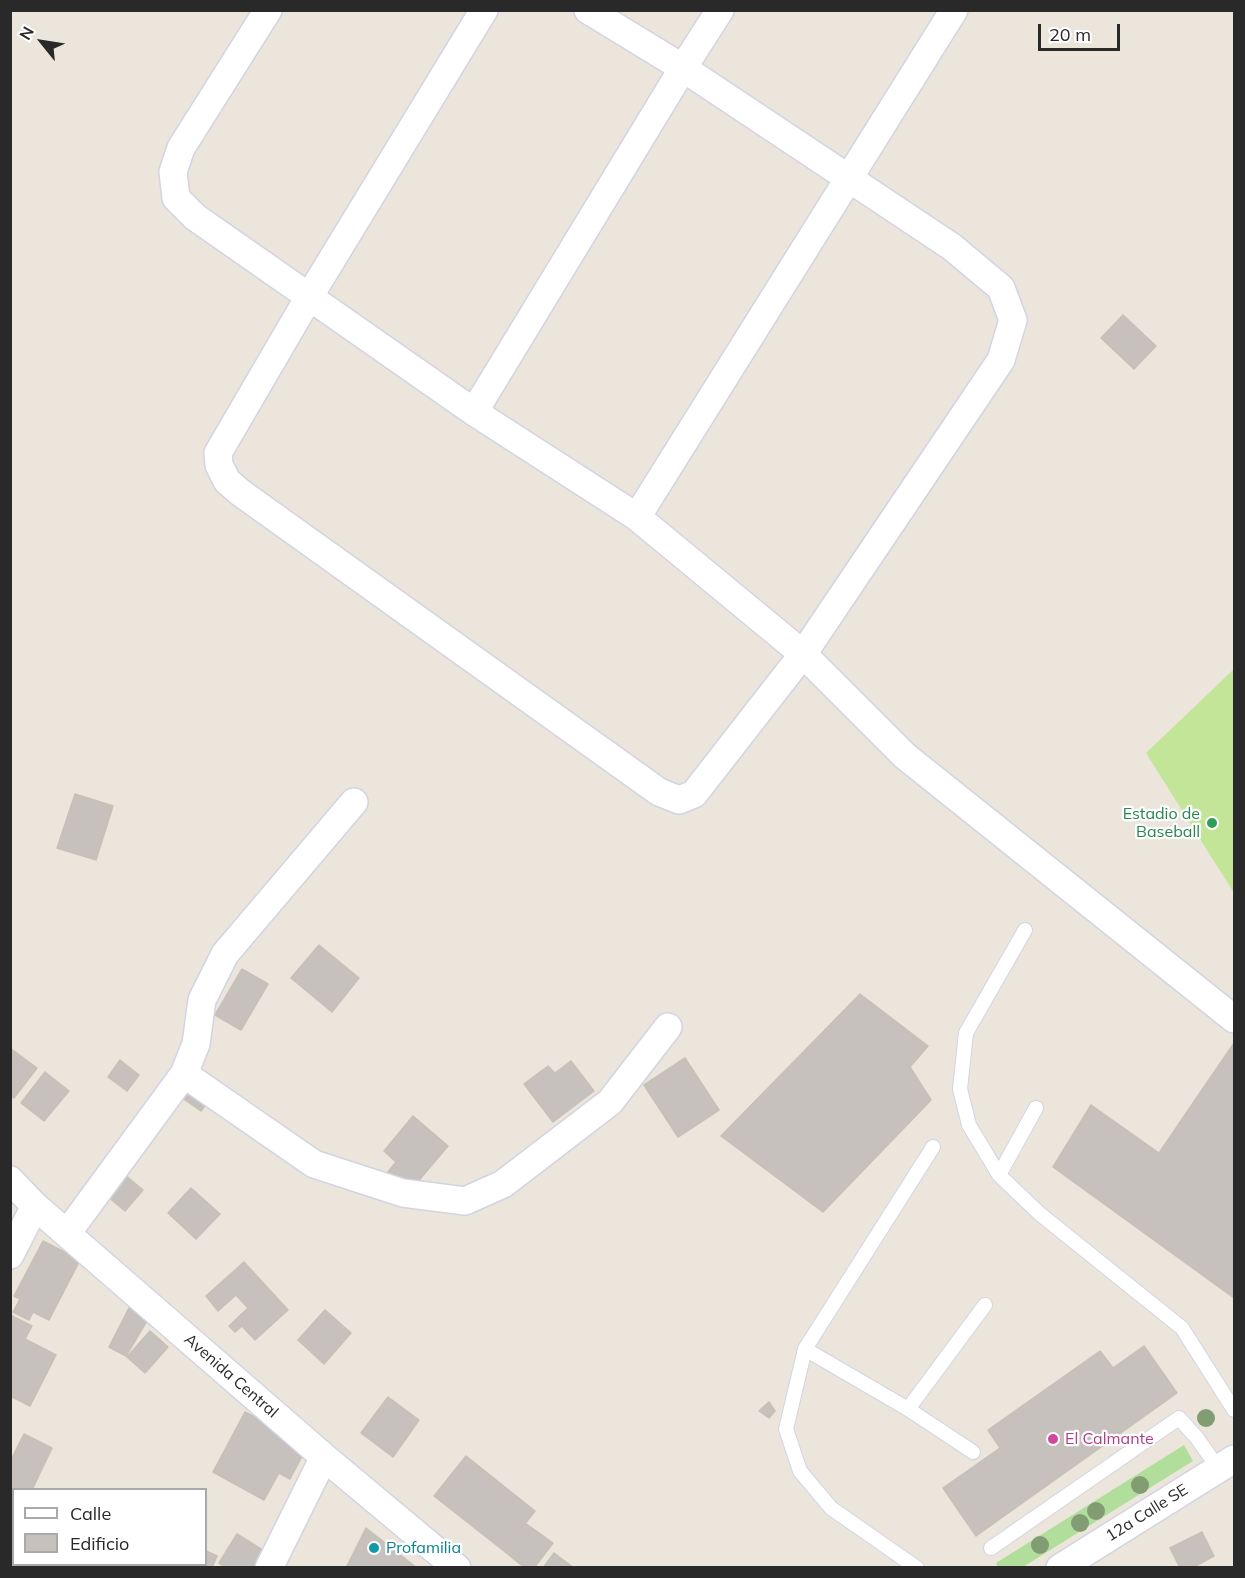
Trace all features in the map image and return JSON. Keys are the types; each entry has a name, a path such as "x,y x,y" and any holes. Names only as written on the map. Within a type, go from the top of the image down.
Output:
{"street":[{"path":"268,10 182,148 172,172 176,198 195,217 474,412 637,517 803,654 905,756 1234,1018"},
{"path":"484,10 309,297 218,453 219,465 227,481 242,493 659,792 679,800 694,794 803,654 1001,360 1013,320 1001,288 952,247 683,68 588,10"},
{"path":"474,412 720,10"},
{"path":"637,517 954,10"},
{"path":"68,1232 184,1074 196,1044 202,1000 225,954 354,802"},
{"path":"184,1074 315,1164 404,1192 465,1201 503,1184 610,1102 668,1027"},
{"name":"Avenida Central","path":"10,1179 35,1206 68,1232 324,1457 457,1568"},
{"path":"10,1255 35,1206"},
{"path":"269,1568 324,1457"},
{"name":"12a Calle SE","path":"1060,1568 1226,1463"}],"lane":[{"path":"1025,930 966,1033 960,1089 969,1125 999,1175 1040,1214 1182,1328 1234,1410"},
{"path":"999,1175 1036,1108"},
{"path":"917,1568 831,1508 800,1471 786,1429 805,1348 933,1147"},
{"path":"908,1409 985,1305"},
{"path":"805,1348 908,1409 973,1452"},
{"path":"991,1548 1179,1418 1197,1438 1226,1463"}],"green space":[{"name":"Estadio de Baseball","path":"1234,669 1234,893 1146,753"},
{"path":"1184,1445 1193,1461 1023,1567 998,1567 996,1563"}],"building":[{"path":"1123,315 1156,346 1134,369 1101,338"},
{"path":"75,794 113,806 96,860 57,848"},
{"path":"319,945 359,978 332,1012 291,978"},
{"path":"242,969 268,984 241,1030 215,1015"},
{"path":"860,994 928,1046 910,1067 931,1100 823,1212 721,1136"},
{"path":"1234,1043 1234,1298 1053,1167 1091,1105 1159,1153"},
{"path":"10,1048 37,1068 14,1098 10,1096"},
{"path":"685,1058 719,1110 678,1137 644,1085"},
{"path":"120,1060 139,1075 127,1091 108,1077"},
{"path":"571,1061 594,1091 553,1122 524,1084 548,1066 555,1073"},
{"path":"45,1072 69,1091 44,1121 21,1103"},
{"path":"188,1079 212,1096 201,1111 178,1095"},
{"path":"413,1116 448,1146 409,1192 387,1173 396,1162 384,1151"},
{"path":"125,1175 143,1190 125,1211 107,1196"},
{"path":"191,1188 220,1214 196,1239 168,1213"},
{"path":"43,1241 80,1260 49,1320 33,1312 29,1320 13,1312 20,1299 14,1296"},
{"path":"244,1262 288,1310 255,1340 242,1326 235,1332 229,1326 248,1308 236,1295 218,1311 206,1296"},
{"path":"129,1308 148,1319 126,1356 109,1347"},
{"path":"325,1310 351,1333 324,1364 298,1340"},
{"path":"10,1315 32,1326 25,1339 56,1355 30,1406 10,1396"},
{"path":"150,1331 168,1347 145,1373 127,1357"},
{"name":"El Calmante","path":"1144,1346 1177,1393 976,1536 943,1488 1000,1448 988,1430 1100,1351 1113,1368"},
{"path":"388,1397 419,1420 393,1457 361,1433"},
{"path":"769,1402 775,1411 769,1418 759,1411"},
{"path":"245,1412 308,1445 290,1479 279,1473 264,1500 213,1472"},
{"path":"24,1434 52,1448 33,1488 12,1488 12,1530 10,1462"},
{"path":"466,1456 535,1511 504,1551 434,1496"},
{"path":"525,1523 553,1543 534,1568 525,1568 504,1551"},
{"name":"Profamilia","path":"366,1528 417,1568 346,1568"},
{"path":"1202,1532 1214,1556 1192,1568 1180,1568 1170,1548"},
{"path":"237,1534 269,1554 260,1568 227,1568 219,1563"},
{"path":"207,1551 217,1556 212,1568 173,1568 174,1566 207,1566"},
{"path":"554,1553 574,1568 543,1568"},
{"path":"96,1566 131,1566 130,1568 95,1568"},
{"path":"131,1566 170,1566 170,1568 130,1568"}],"place":[{"name":"Estadio de Baseball","path":"1212,823"},
{"name":"El Calmante","path":"1053,1439"},
{"name":"Profamilia","path":"374,1548"}]}
